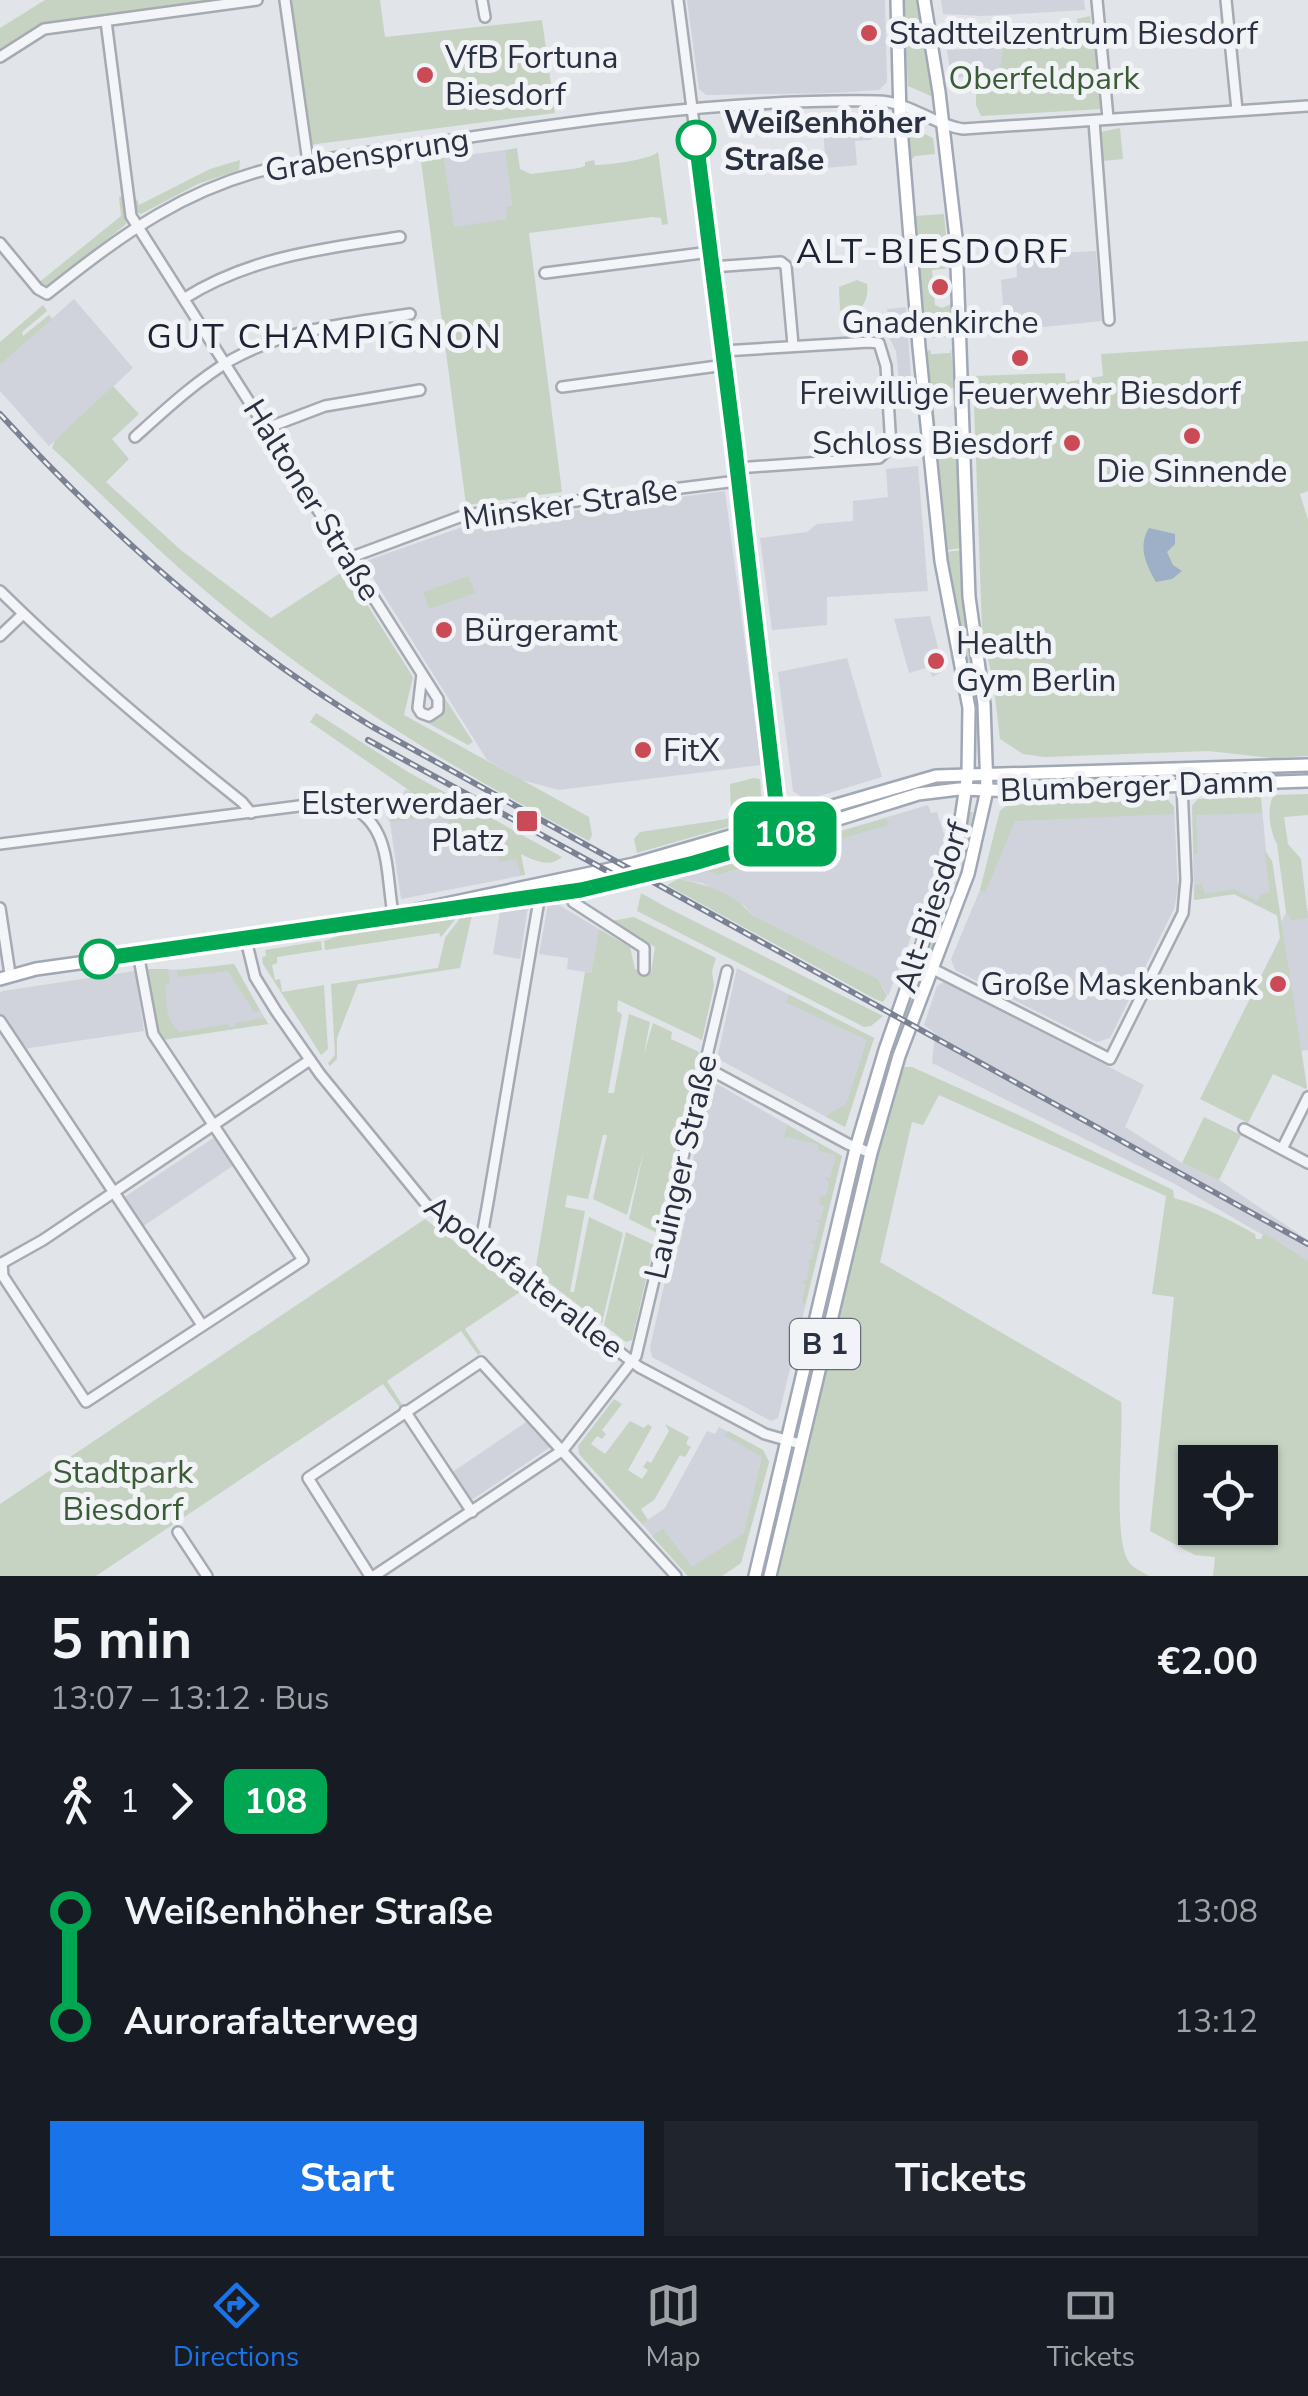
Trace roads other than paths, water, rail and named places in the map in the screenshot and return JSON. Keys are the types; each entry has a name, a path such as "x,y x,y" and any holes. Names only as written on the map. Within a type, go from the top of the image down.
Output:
{"main road":[{"name":"Alt-Biesdorf","path":"755,1576 856,1148 884,1050 957,844 967,789 969,708 942,561 899,105 897,0"},
{"name":"Alt-Biesdorf","path":"770,1576 871,1153 899,1056 968,874 989,773 969,597 958,274 943,125 924,0"},
{"name":"Blumberger Damm","path":"567,886 936,776 1308,765"},
{"path":"1182,785 1186,779 1222,767"},
{"name":"Blumberger Damm","path":"567,886 694,863 918,794 967,789 1308,781"},
{"path":"5,976 567,886"}],"street":[{"path":"0,57 36,31 257,0"},
{"path":"285,0 308,162"},
{"path":"482,0 485,17"},
{"path":"678,0 785,836"},
{"path":"1096,0 1108,118"},
{"path":"1226,0 1237,110"},
{"name":"Haltoner Straße","path":"106,21 131,216 422,674"},
{"name":"Grabensprung","path":"0,243 38,289 48,294 138,224 202,190 308,162 691,109 880,100 899,105"},
{"path":"899,105 943,125 964,129 1308,106"},
{"path":"1094,121 1109,320"},
{"path":"184,298 276,258 400,237"},
{"path":"545,273 710,252"},
{"path":"712,267 780,262 786,266 793,345"},
{"path":"135,437 226,364 272,341 300,332 410,314"},
{"path":"723,351 879,343 886,366 891,448 879,458 737,468"},
{"path":"562,387 725,365"},
{"path":"267,428 324,406 420,390"},
{"name":"Minsker Straße","path":"349,558 465,515 737,481"},
{"path":"0,591 250,813"},
{"path":"0,636 23,614"},
{"path":"933,969 1110,1059 1183,914 1186,896 1182,785"},
{"path":"0,844 331,800 357,809 378,828 398,914"},
{"path":"567,886 572,902 644,948 644,970"},
{"path":"476,1242 484,1230 538,906 535,891"},
{"path":"0,908 5,976"},
{"name":"Apollofalterallee","path":"246,940 255,977 310,1060 419,1197 632,1362 749,1425 800,1444"},
{"path":"138,953 153,1034 214,1125 303,1260 86,1402 3,1276 1,1263 114,1192 214,1125 310,1060"},
{"name":"Lauinger Straße","path":"632,1362 640,1346 728,971"},
{"path":"0,1021 202,1325"},
{"path":"705,1067 871,1153"},
{"path":"1282,1149 1308,1098"},
{"path":"1244,1129 1308,1163"},
{"path":"632,1362 563,1450 372,1576 308,1478 481,1362 563,1450 676,1576"},
{"path":"405,1411 472,1512"},
{"path":"178,1532 208,1576"}],"water":[{"path":"1149,528 1175,534 1175,544 1167,552 1173,565 1182,571 1172,579 1156,582 1149,569 1144,542"}],"railway":[{"path":"0,414 85,502 175,584 270,659 371,726 1308,1244"},
{"path":"368,740 631,884"}],"place":[{"name":"Stadtteilzentrum Biesdorf","path":"869,33"},
{"name":"VfB Fortuna Biesdorf","path":"425,75"},
{"name":"Weißenhöher Straße","path":"696,140"},
{"name":"Gnadenkirche","path":"940,287"},
{"name":"Freiwillige Feuerwehr Biesdorf","path":"1020,358"},
{"name":"Die Sinnende","path":"1192,436"},
{"name":"Schloss Biesdorf","path":"1072,443"},
{"name":"Bürgeramt","path":"444,630"},
{"name":"Health Gym Berlin","path":"936,661"},
{"name":"FitX","path":"643,750"},
{"name":"Elsterwerdaer Platz","path":"527,821"},
{"name":"Große Maskenbank","path":"1278,984"}],"district":[{"name":"ALT-BIESDORF","path":"933,251"},
{"name":"GUT CHAMPIGNON","path":"325,336"}],"park label":[{"name":"Oberfeldpark","path":"1044,78"},
{"name":"Stadtpark Biesdorf","path":"123,1490"}]}
